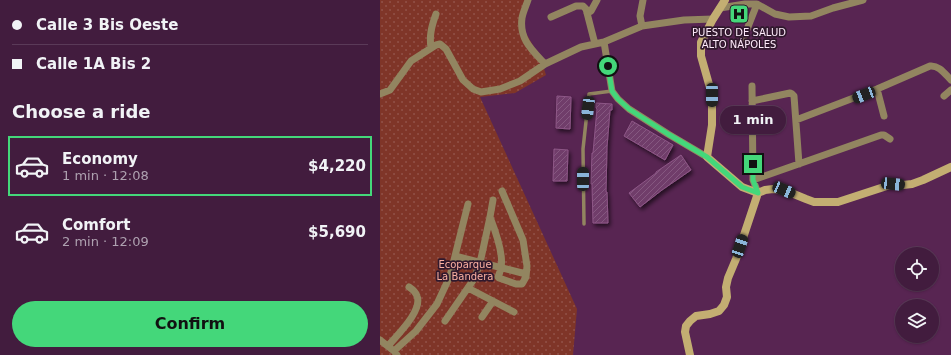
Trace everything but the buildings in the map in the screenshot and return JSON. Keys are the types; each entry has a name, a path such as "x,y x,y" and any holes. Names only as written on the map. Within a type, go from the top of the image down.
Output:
{"street":[{"path":"528,0 522,18 524,38 545,64"},
{"path":"587,13 591,11 597,0"},
{"path":"642,26 640,16 643,0"},
{"path":"707,157 712,126 712,95 701,56 701,42 725,0"},
{"path":"720,8 745,4 757,4 774,14 789,17 811,16 862,0"},
{"path":"742,42 757,4"},
{"path":"551,17 576,6 583,6 586,8 595,44"},
{"path":"431,48 431,28 436,14"},
{"path":"380,94 390,90 411,61 436,44 440,44 446,49 463,80 473,89 481,92 500,89 520,81 545,64 581,47 604,42 642,26 684,20 713,20"},
{"path":"604,42 612,91 618,99 629,109 707,157 742,187 758,193 773,189 784,190 814,202 838,202 893,184 912,184 951,167"},
{"path":"796,120 877,89 930,66 937,67 951,80"},
{"path":"690,355 685,332 686,326 696,316 719,311 724,305 727,297 726,287 728,278 736,259 758,193 753,180 752,86"},
{"path":"877,89 884,116"},
{"path":"944,96 951,90"},
{"path":"752,101 790,93 794,96 799,164"},
{"path":"753,180 881,135 884,135 890,139"},
{"path":"490,217 501,253 501,267 498,277 516,284 522,284 526,274 526,252 523,240 502,191"},
{"path":"445,321 474,279 480,263 493,200"},
{"path":"380,340 396,353 416,331 437,304 450,276 468,204"},
{"path":"455,256 526,274"},
{"path":"388,346 407,324 418,305 418,297 409,287"},
{"path":"468,288 514,312"},
{"path":"482,317 493,301"}],"lane":[{"path":"584,224 583,149 589,94 612,91"}],"green space":[{"name":"Ecoparque La Bandera","path":"380,0 530,0 523,15 524,30 541,59 546,75 515,93 480,97 577,309 573,355 380,355"}],"place":[{"name":"PUESTO DE SALUD ALTO NÁPOLES","path":"739,14"}],"route":[{"path":"608,66 612,91 629,109 707,157 742,187 758,193 753,180 753,164"}]}
